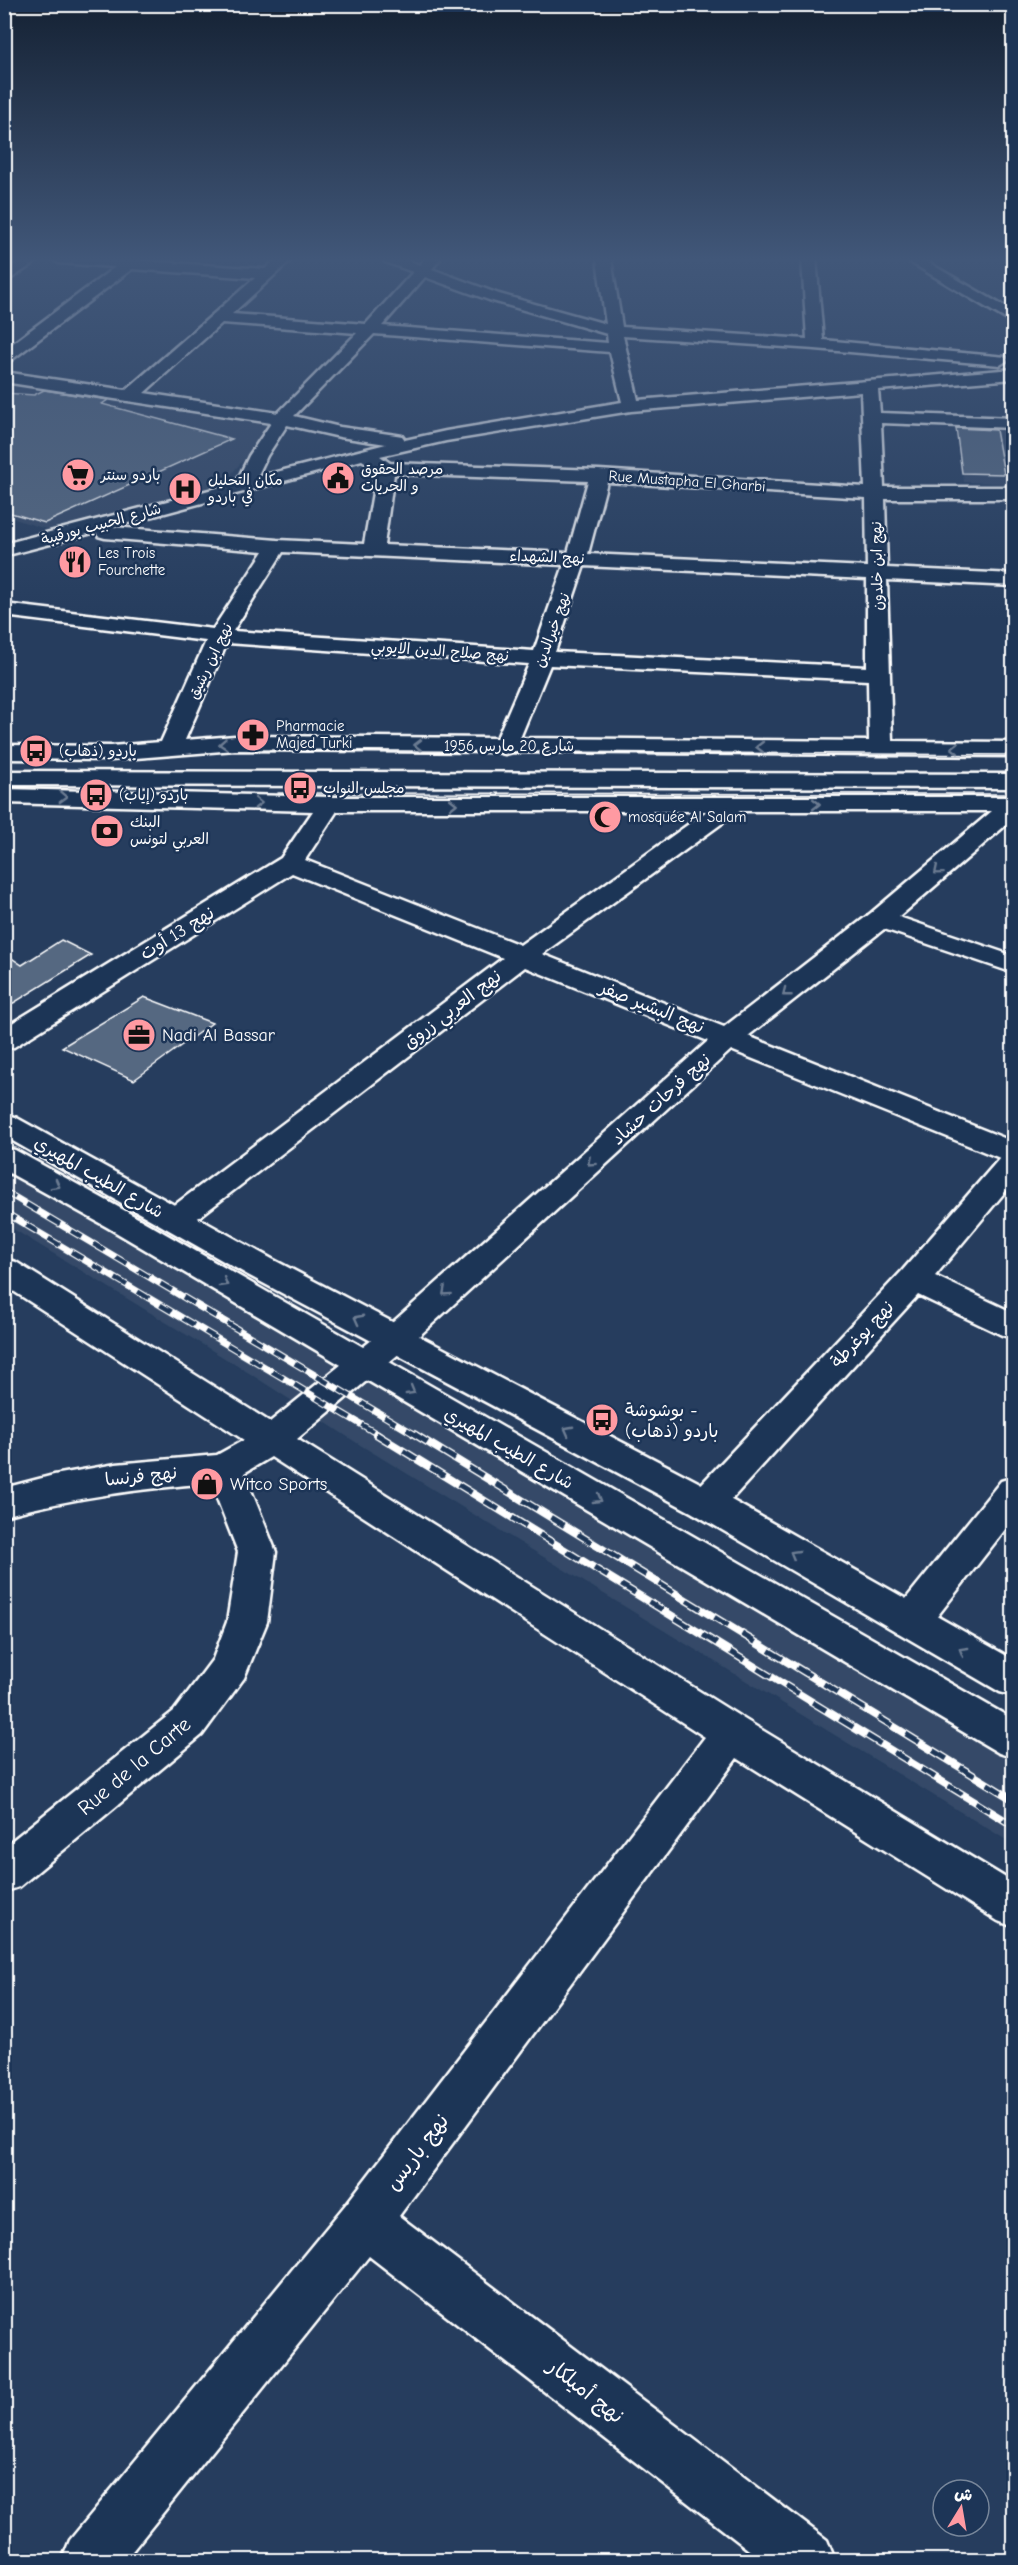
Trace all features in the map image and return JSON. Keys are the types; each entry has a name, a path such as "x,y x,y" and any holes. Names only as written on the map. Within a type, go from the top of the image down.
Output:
{"street":[{"path":"15,379 282,420 340,432 416,442"},
{"path":"129,397 150,379"},
{"path":"244,486 258,456 282,420 322,379"},
{"path":"625,379 632,406"},
{"name":"شارع الحبيب بورقيبة","path":"4,550 416,442 632,406 947,379"},
{"name":"نهج ابن خلدون","path":"869,385 873,418 878,573 877,674 881,747"},
{"path":"873,418 1014,423"},
{"path":"365,454 386,468 373,551"},
{"name":"Rue Mustapha El Gharbi","path":"386,468 599,476 875,493 1014,493"},
{"name":"نهج خيرالدين","path":"505,747 542,658 577,558 599,476"},
{"path":"14,530 43,540"},
{"name":"نهج الشهداء","path":"82,530 277,546 577,558 1014,580"},
{"name":"نهج ابن رشيق","path":"170,748 219,636 277,546"},
{"name":"نهج صلاح الدين الايوبي","path":"4,610 219,636 542,658 877,674"},
{"name":"شارع 20 مارس 1956","path":"4,752 111,753 268,743 505,747 1014,749"},
{"name":"شارع 20 مارس 1956","path":"4,764 16,786"},
{"name":"شارع 20 مارس 1956","path":"16,786 1014,766"},
{"name":"شارع 20 مارس 1956","path":"16,786 1014,781"},
{"name":"شارع 20 مارس 1956","path":"16,786 330,804 1014,804"},
{"name":"نهج 13 أوت","path":"4,1041 290,863 330,804"},
{"name":"نهج العربي زروق","path":"175,1220 524,955 733,804"},
{"path":"915,804 936,813 951,825 965,848"},
{"name":"نهج فرحات حشاد","path":"365,1364 728,1038 880,919 1014,804"},
{"name":"نهج البشير صفر","path":"290,863 1014,1153"},
{"path":"880,919 1014,965"},
{"name":"شارع الطيب المهيري","path":"4,1124 395,1339 706,1503 1014,1680"},
{"name":"شارع الطيب المهيري","path":"4,1157 118,1220 1014,1741"},
{"name":"نهج يوغرطة","path":"706,1503 914,1279 1014,1161"},
{"path":"4,1270 732,1733 1014,1907"},
{"path":"914,1279 1014,1328"},
{"name":"نهج فرنسا","path":"4,1502 54,1489 116,1478 224,1468 272,1440 365,1364"},
{"name":"Rue de la Carte","path":"4,1873 188,1723 230,1667 247,1622 257,1552 224,1468"},
{"path":"911,1621 1014,1491"},
{"name":"نهج باريس","path":"90,2560 365,2221 732,1733"},
{"name":"نهج أميلكار","path":"365,2221 807,2560"}],"shaded area":[{"name":"باردو سنتر","path":"4,379 54,379 283,414 221,486 52,531 5,516"},
{"path":"955,424 1013,426 1013,484 964,482"},
{"path":"4,1162 1013,1759 1013,1844 357,1443 249,1373 5,1224"}],"building":[{"name":"باردو سنتر","path":"44,390 108,400 102,404 232,439 45,523 4,511 4,393 34,395"},
{"path":"956,428 996,430 1004,474 962,473"},
{"path":"61,940 91,955 4,1009 4,953 22,965"},
{"name":"Nadi Al Bassar","path":"144,997 212,1023 134,1080 62,1047"}],"tram line":[{"path":"253,750 1014,755"},
{"path":"278,793 1014,794"}],"railway":[{"path":"4,1191 416,1435"},
{"path":"4,1212 379,1435"},
{"path":"376,1434 1014,1826"},
{"path":"414,1434 1014,1800"}],"place":[{"name":"باردو سنتر","path":"78,475"},
{"name":"مرصد الحقوق و الحريات","path":"338,478"},
{"name":"مكان التحليل في باردو","path":"185,489"},
{"name":"Les Trois Fourchette","path":"75,562"},
{"name":"Pharmacie Majed Turki","path":"253,735"},
{"name":"باردو (ذهاب)","path":"36,751"},
{"name":"مجلس النواب","path":"300,788"},
{"name":"باردو (إياب)","path":"96,795"},
{"name":"mosquée Al Salam","path":"605,817"},
{"name":"البنك العربي لتونس","path":"107,831"},
{"name":"Nadi Al Bassar","path":"139,1035"},
{"name":"بوشوشة - باردو (ذهاب)","path":"602,1420"},
{"name":"Witco Sports","path":"207,1484"}]}
